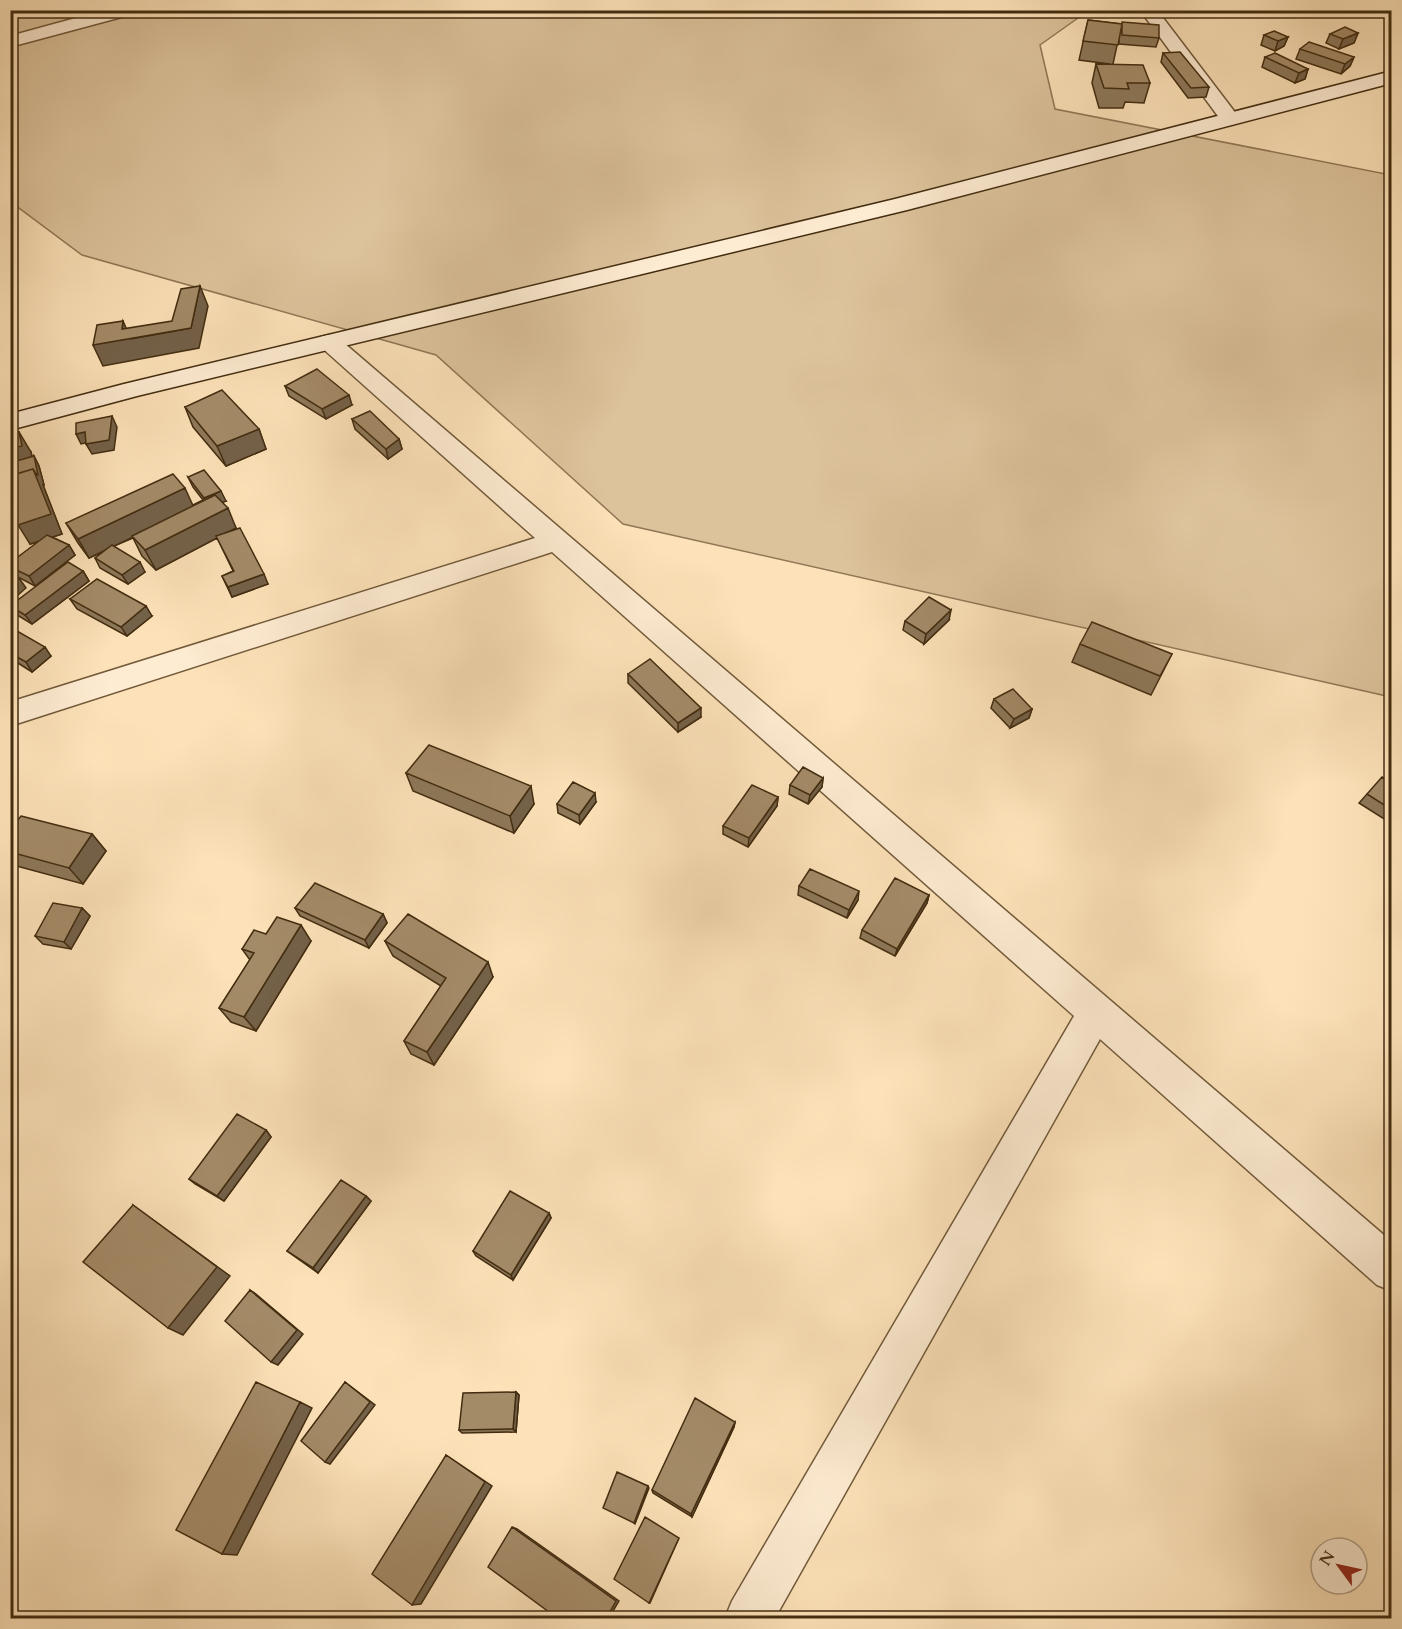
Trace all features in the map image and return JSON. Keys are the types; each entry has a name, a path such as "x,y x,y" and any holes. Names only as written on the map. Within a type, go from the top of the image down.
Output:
{"street":[{"path":"10,42 126,10"},
{"path":"1148,10 1230,119"},
{"path":"10,422 133,389 899,205 1392,77"},
{"path":"329,342 1392,1270"},
{"path":"10,714 556,541"},
{"path":"749,1618 1096,1012"}],"shaded area":[{"path":"1060,10 1078,18 1040,45 1055,109 1391,175 1391,697 623,524 436,355 82,255 11,202 10,11"}],"building":[{"path":"1088,20 1122,24 1118,45 1083,41"},
{"path":"1122,22 1159,25 1159,38 1122,35"},
{"path":"1345,27 1358,33 1343,39 1330,34"},
{"path":"1274,31 1288,37 1278,41 1264,35"},
{"path":"1309,42 1354,57 1345,64 1300,49"},
{"path":"1180,52 1209,87 1191,88 1163,53"},
{"path":"1275,53 1308,69 1299,73 1265,57"},
{"path":"1096,64 1143,65 1150,83 1127,83 1129,89 1104,88"},
{"path":"200,286 191,328 93,345 97,325 123,321 122,329 172,321 181,289"},
{"path":"317,369 349,395 322,409 285,386"},
{"path":"222,390 259,429 217,446 185,407"},
{"path":"370,411 399,439 386,449 352,419"},
{"path":"112,416 109,440 86,444 85,432 76,434 76,423"},
{"path":"19,432 22,446 10,449 10,434"},
{"path":"34,456 38,475 33,469 16,474 13,462"},
{"path":"33,469 51,514 18,525 10,503 10,476"},
{"path":"204,470 221,491 204,498 188,477"},
{"path":"173,474 185,488 78,539 66,523"},
{"path":"215,495 228,508 145,550 132,536"},
{"path":"240,528 264,574 228,587 222,576 234,571 216,536"},
{"path":"47,535 69,545 29,576 10,567 10,563"},
{"path":"112,545 140,562 122,575 95,558"},
{"path":"68,562 83,571 25,615 10,606"},
{"path":"10,575 19,578 10,586"},
{"path":"97,579 146,606 121,627 70,599"},
{"path":"929,597 951,610 926,634 905,621"},
{"path":"1092,622 1172,654 1160,676 1080,644"},
{"path":"10,627 45,647 26,662 10,653"},
{"path":"650,659 701,708 678,723 628,674"},
{"path":"1013,689 1032,709 1014,719 994,699"},
{"path":"429,745 531,786 510,816 406,773"},
{"path":"803,767 823,778 810,795 790,785"},
{"path":"1382,777 1392,783 1392,810 1367,794"},
{"path":"573,782 595,793 579,815 557,804"},
{"path":"752,785 778,797 749,838 723,826"},
{"path":"21,816 92,834 69,868 10,852 10,830"},
{"path":"810,869 859,891 849,910 799,886"},
{"path":"895,878 929,895 897,949 862,930"},
{"path":"315,883 383,914 365,940 295,908"},
{"path":"53,903 82,908 64,942 35,936"},
{"path":"408,914 488,962 427,1052 404,1041 446,978 385,941"},
{"path":"277,917 301,925 244,1017 219,1008 254,953 242,949 254,930 266,934"},
{"path":"237,1114 266,1130 217,1196 189,1179"},
{"path":"341,1180 366,1196 313,1268 287,1251"},
{"path":"510,1191 549,1213 511,1275 473,1251"},
{"path":"133,1205 217,1267 168,1328 83,1262"},
{"path":"250,1290 297,1330 271,1362 225,1321"},
{"path":"256,1382 300,1402 222,1554 176,1530"},
{"path":"345,1382 370,1402 325,1462 301,1441"},
{"path":"516,1392 513,1429 459,1430 463,1393"},
{"path":"695,1398 735,1422 691,1514 652,1490"},
{"path":"446,1455 485,1482 412,1605 372,1574"},
{"path":"617,1472 648,1486 634,1523 603,1508"},
{"path":"645,1517 679,1538 649,1603 614,1579"},
{"path":"512,1527 616,1601 607,1617 609,1618 557,1618 488,1567"}]}
